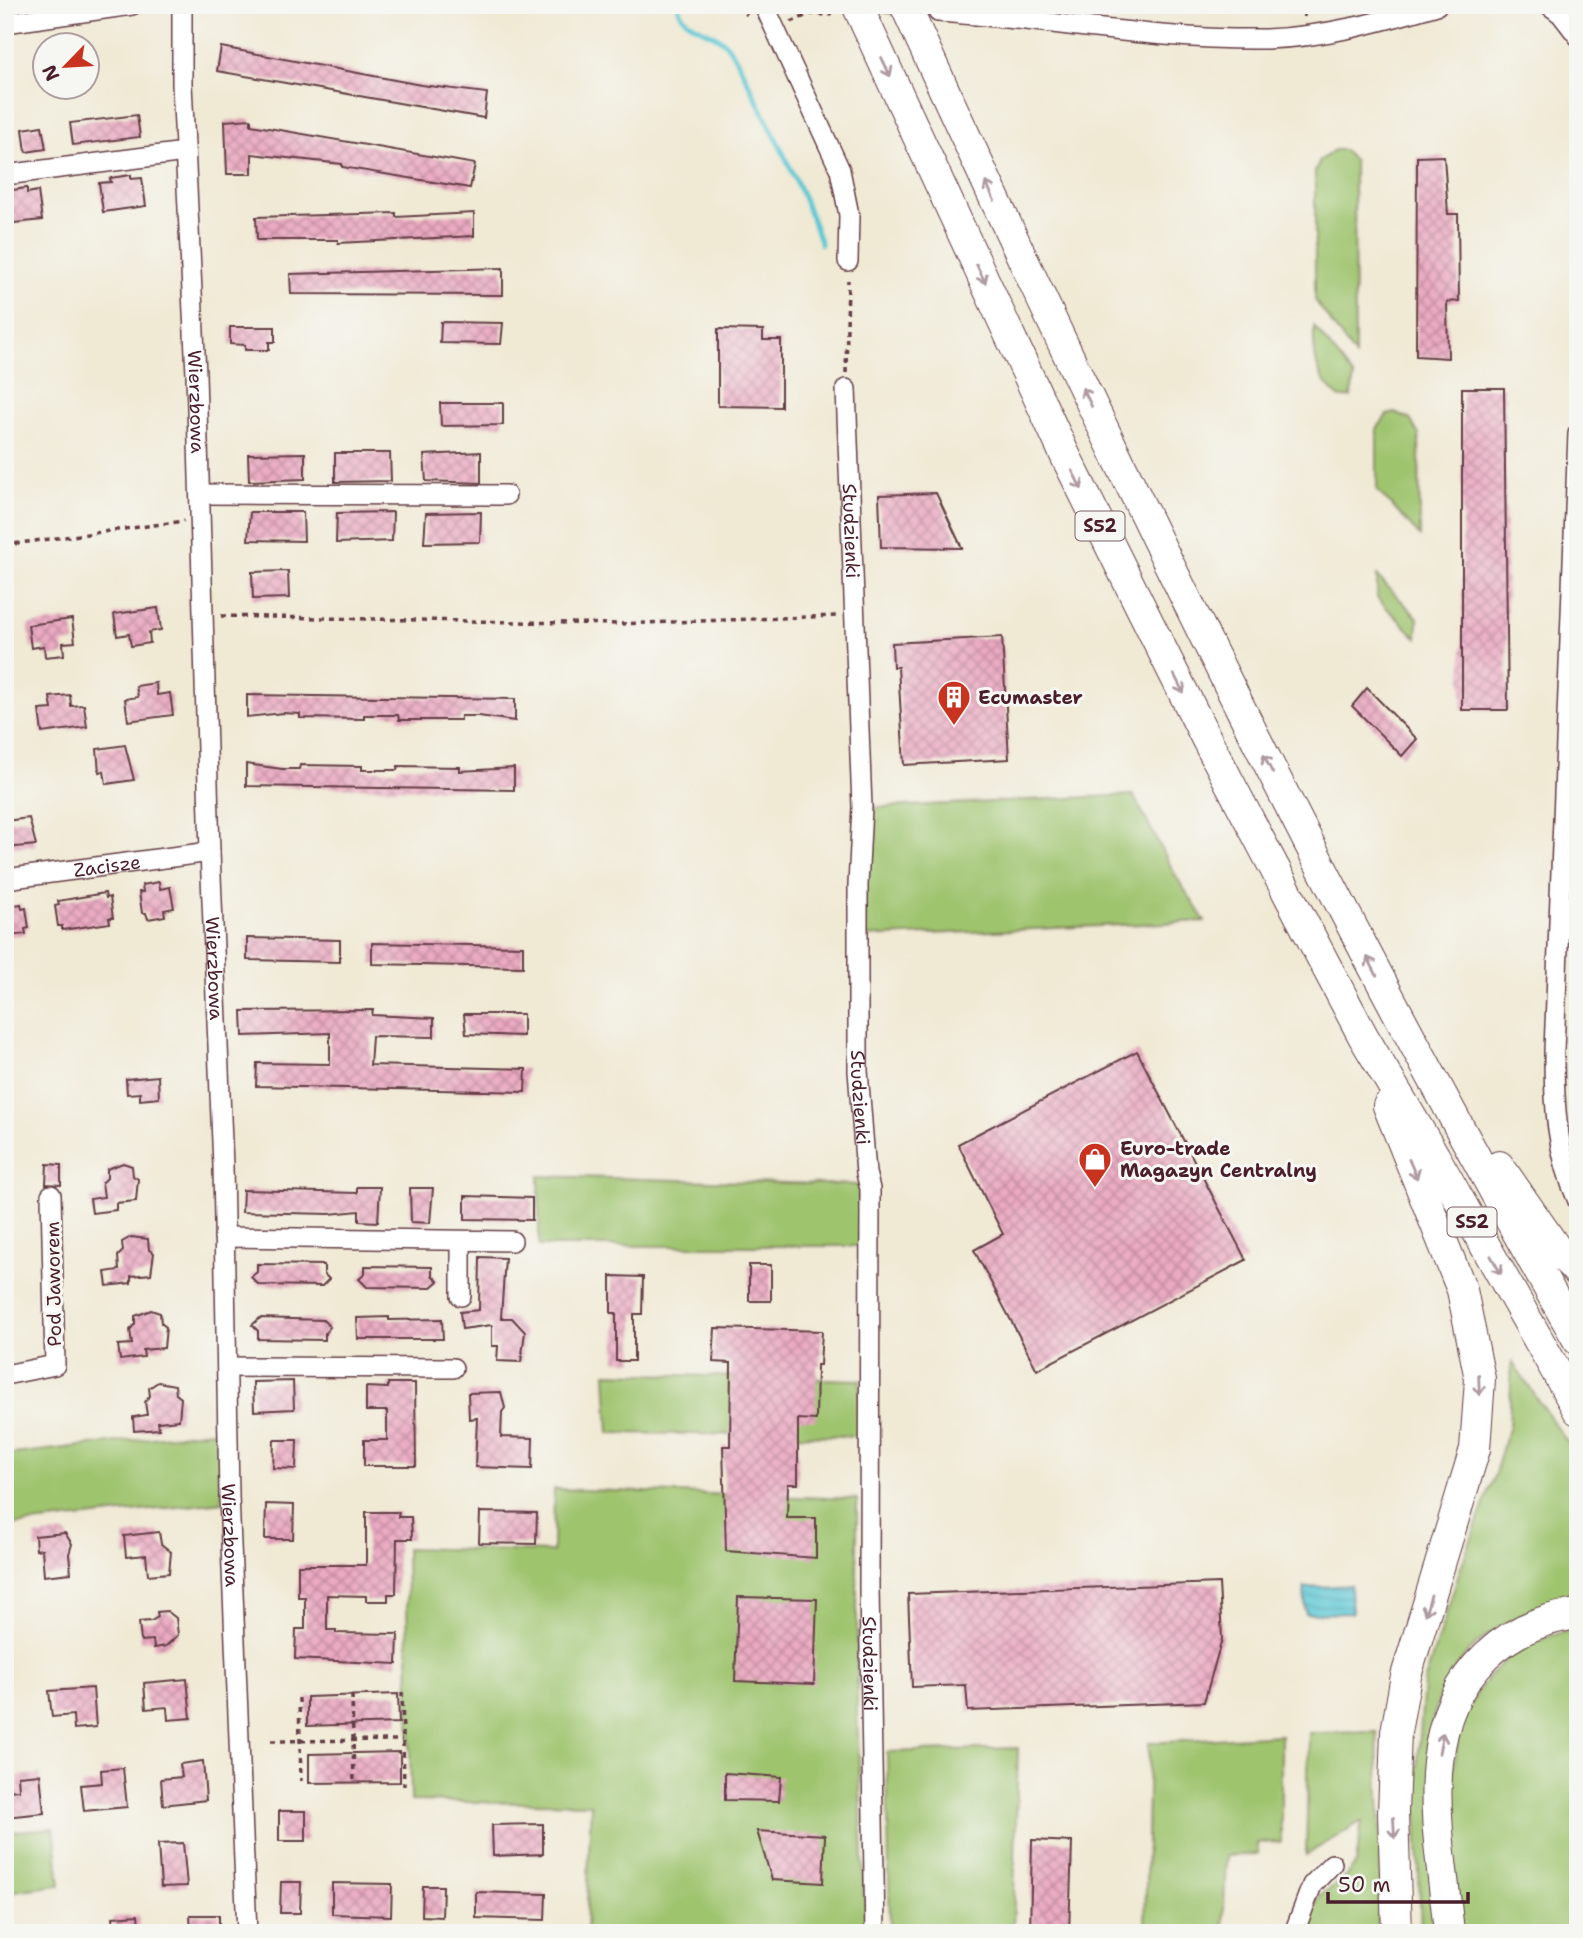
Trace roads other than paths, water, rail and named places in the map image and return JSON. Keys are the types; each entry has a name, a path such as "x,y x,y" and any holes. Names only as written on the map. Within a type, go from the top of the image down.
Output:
{"highway":[{"name":"S52","path":"905,5 1049,319 1170,569 1403,1027 1578,1340"},
{"name":"S52","path":"845,10 1207,740 1363,1036 1578,1410"},
{"path":"1403,1027 1558,1251 1578,1272"},
{"path":"1363,1036 1462,1290 1480,1379 1475,1449 1406,1676 1396,1732 1393,1814 1397,1933"},
{"path":"1449,1933 1437,1782 1446,1718 1464,1680 1506,1639 1540,1622 1578,1614"}],"street":[{"path":"5,23 132,5"},
{"name":"Wierzbowa","path":"182,5 224,1237 230,1510 247,1933"},
{"path":"764,5 840,170 849,215 848,261"},
{"path":"938,12 989,10 1189,36 1266,39 1351,29 1437,5"},
{"path":"1549,5 1561,14 1578,36"},
{"path":"5,175 185,152"},
{"name":"Studzienki","path":"846,389 862,807 858,898 858,1071 866,1173 870,1189 869,1588 875,1933"},
{"path":"1578,434 1554,1051 1558,1136 1564,1165 1578,1201"},
{"path":"200,494 506,495"},
{"name":"Zacisze","path":"5,879 210,852"},
{"name":"Pod Jaworem","path":"5,1375 55,1365 51,1195"},
{"path":"224,1237 512,1241"},
{"path":"461,1241 461,1296"},
{"path":"227,1367 453,1368"},
{"path":"1294,1933 1312,1885 1332,1864"}],"water":[{"path":"1350,1585 1352,1613 1306,1614 1304,1588"}],"waterway":[{"path":"678,5 686,19 723,41 734,55 786,159 821,244"}],"tunnel":[{"path":"878,5 938,12"}],"place":[{"name":"Ecumaster","path":"954,727"},
{"name":"Euro-trade Magazyn Centralny","path":"1095,1189"}]}
